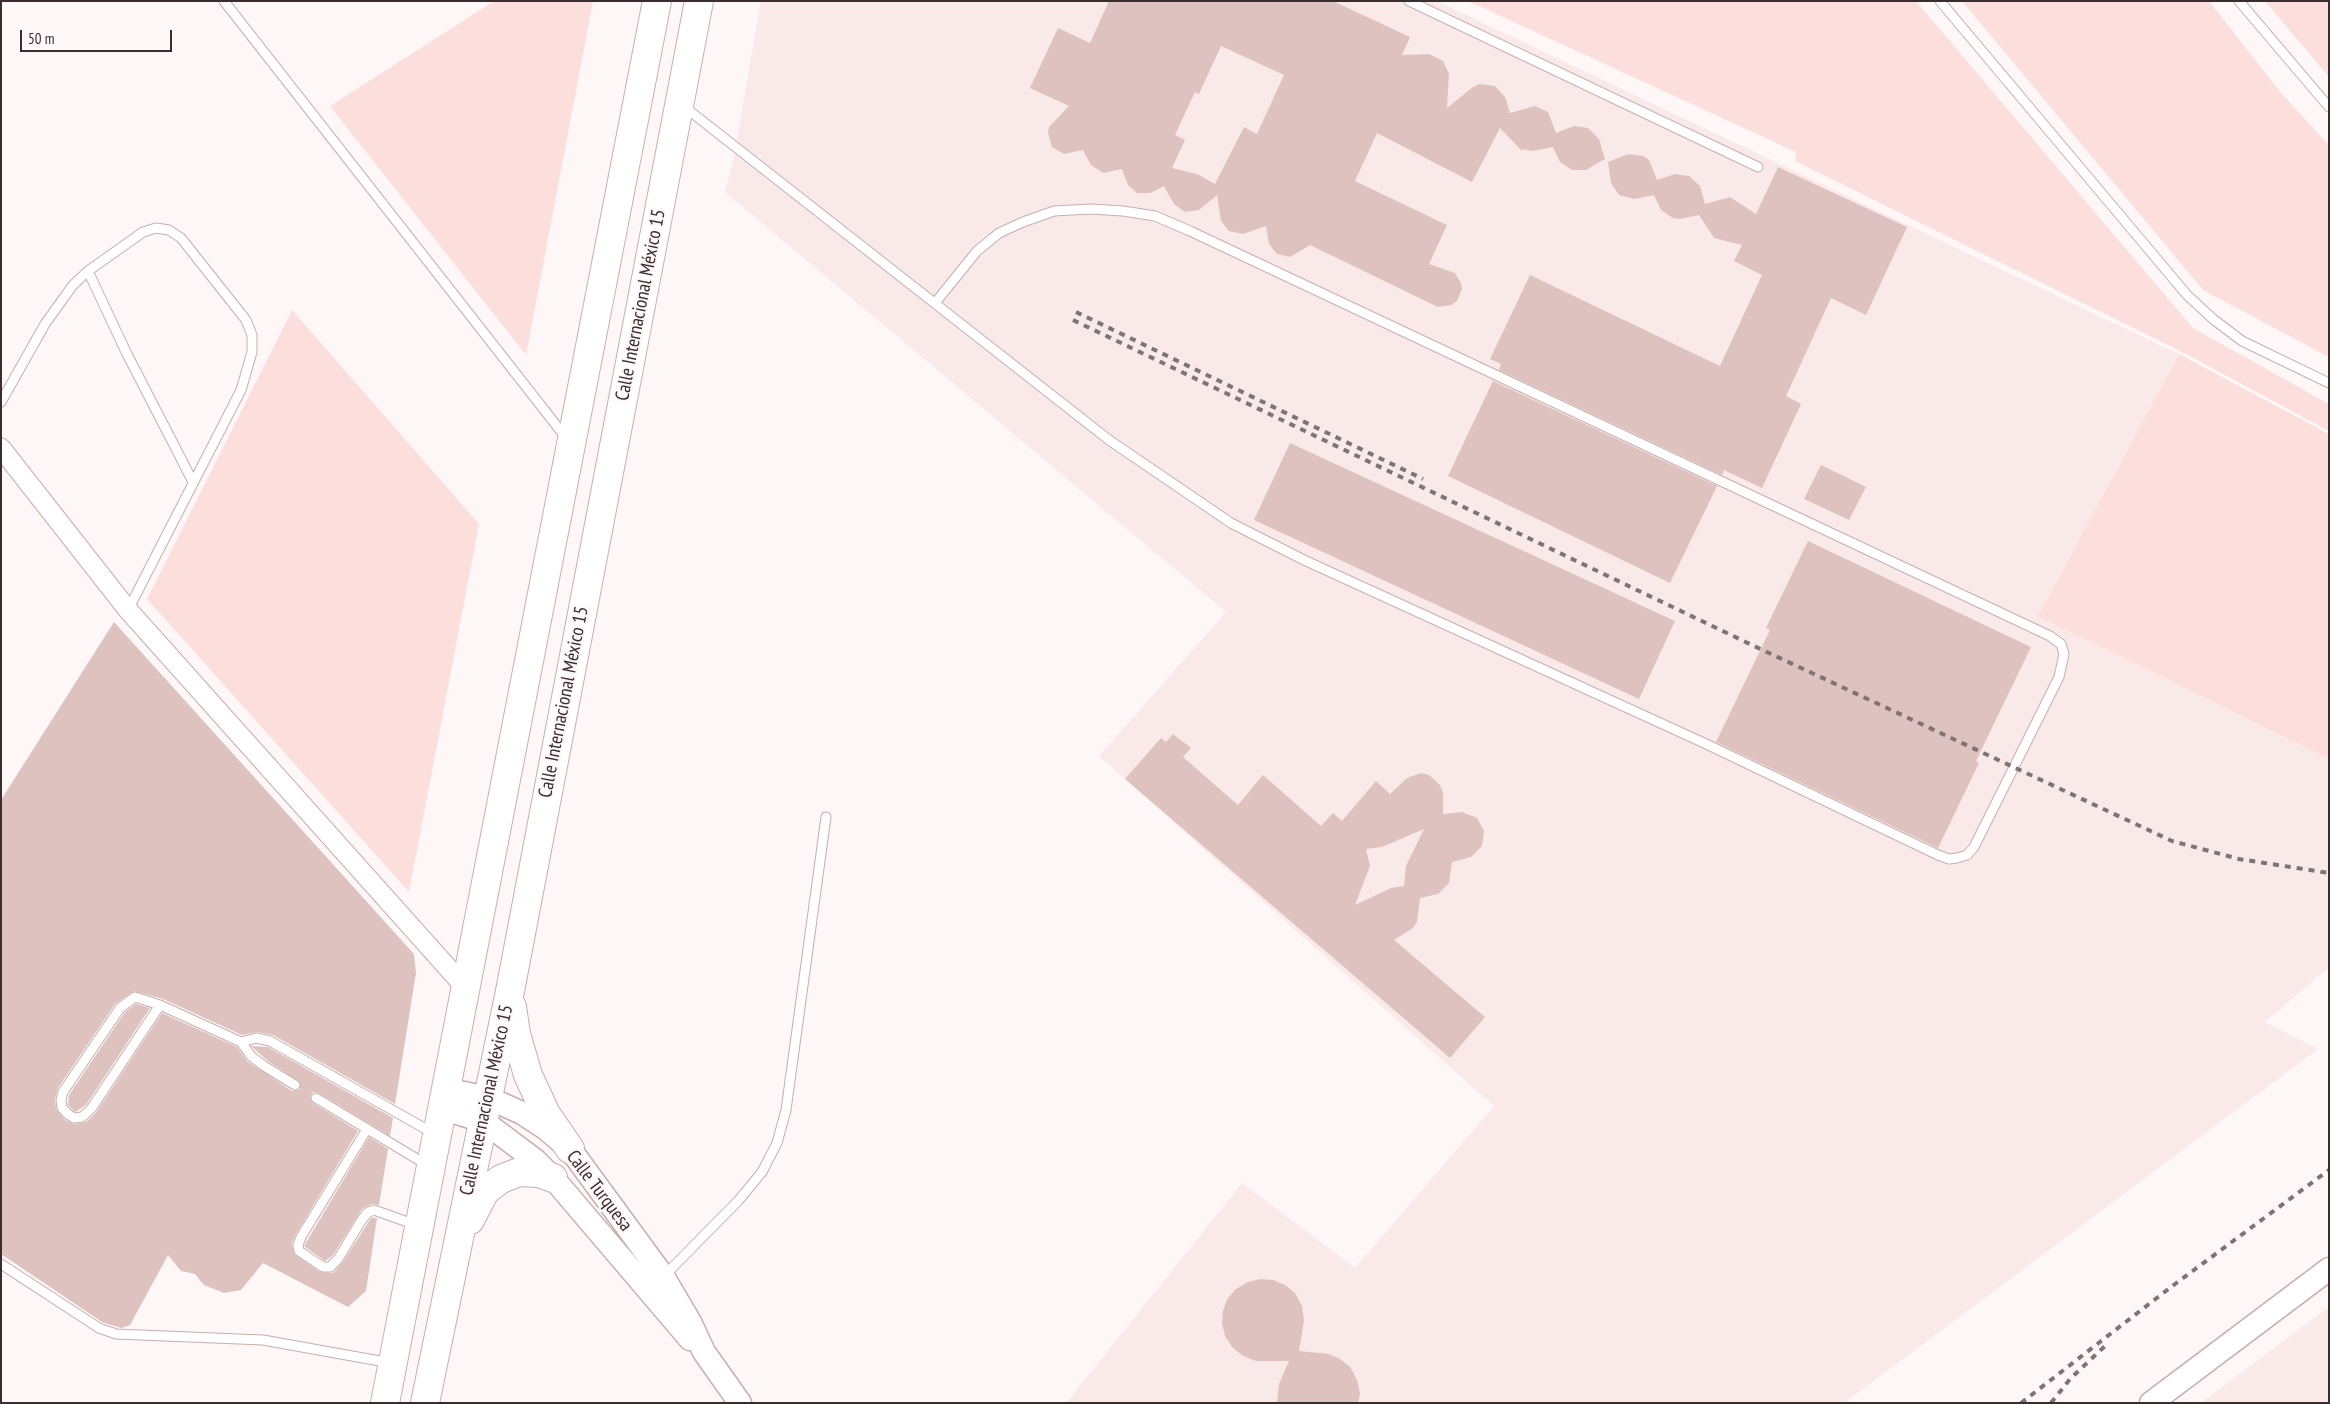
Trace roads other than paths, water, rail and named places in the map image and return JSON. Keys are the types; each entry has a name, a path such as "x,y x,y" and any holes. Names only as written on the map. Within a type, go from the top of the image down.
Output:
{"main road":[{"path":"385,1403 657,1"},
{"name":"Calle Internacional México 15","path":"425,1403 510,992 699,1"},
{"path":"510,992 516,1034 528,1075 546,1114 570,1149"},
{"path":"455,1256 485,1191 501,1179 519,1172 539,1173 553,1178"}],"street":[{"path":"1,448 128,610 465,987"},
{"name":"Calle Turquesa","path":"441,1110 485,1110 522,1113 545,1128 570,1149 655,1284"},
{"name":"Calle Turquesa","path":"485,1110 515,1143 553,1178 690,1322 704,1352 740,1403"},
{"path":"2151,1403 2329,1269"}],"lane":[{"path":"224,1 571,443"},
{"path":"1409,1 1758,167"},
{"path":"1940,1 2187,295 2213,319 2242,341 2329,384"},
{"path":"2239,1 2329,107"},
{"path":"680,103 1109,440 1230,523 1304,560 1704,743 1949,859 1967,855 1974,847 2059,677 2064,654 2061,644 2050,636 1155,216 1123,211 1054,211 1022,222 998,233 977,251 935,303"},
{"path":"1,402 59,302 88,271 143,232 156,228 169,230 181,238 246,320 252,335 252,352 241,390 128,610"},
{"path":"88,271 126,352 193,482"},
{"path":"655,1284 738,1201 762,1172 777,1143 786,1110 826,817"},
{"path":"160,1005 91,1109 82,1117 74,1118 69,1115 62,1108 63,1092 120,1008 135,997 160,1005 241,1042 251,1056 295,1085"},
{"path":"241,1042 256,1038 270,1041 441,1110"},
{"path":"316,1098 430,1166"},
{"path":"367,1129 301,1238 298,1245 299,1250 323,1267 330,1267 338,1259 360,1221 374,1210 418,1226"},
{"path":"1,1264 100,1328 116,1334 264,1340 393,1363"}],"railway":[{"path":"1076,312 1423,479"},
{"path":"1073,320 1754,646 2172,841 2239,859 2329,873"},
{"path":"2021,1403 2171,1287 2329,1170"},
{"path":"2051,1403 2070,1379 2106,1345"}]}
